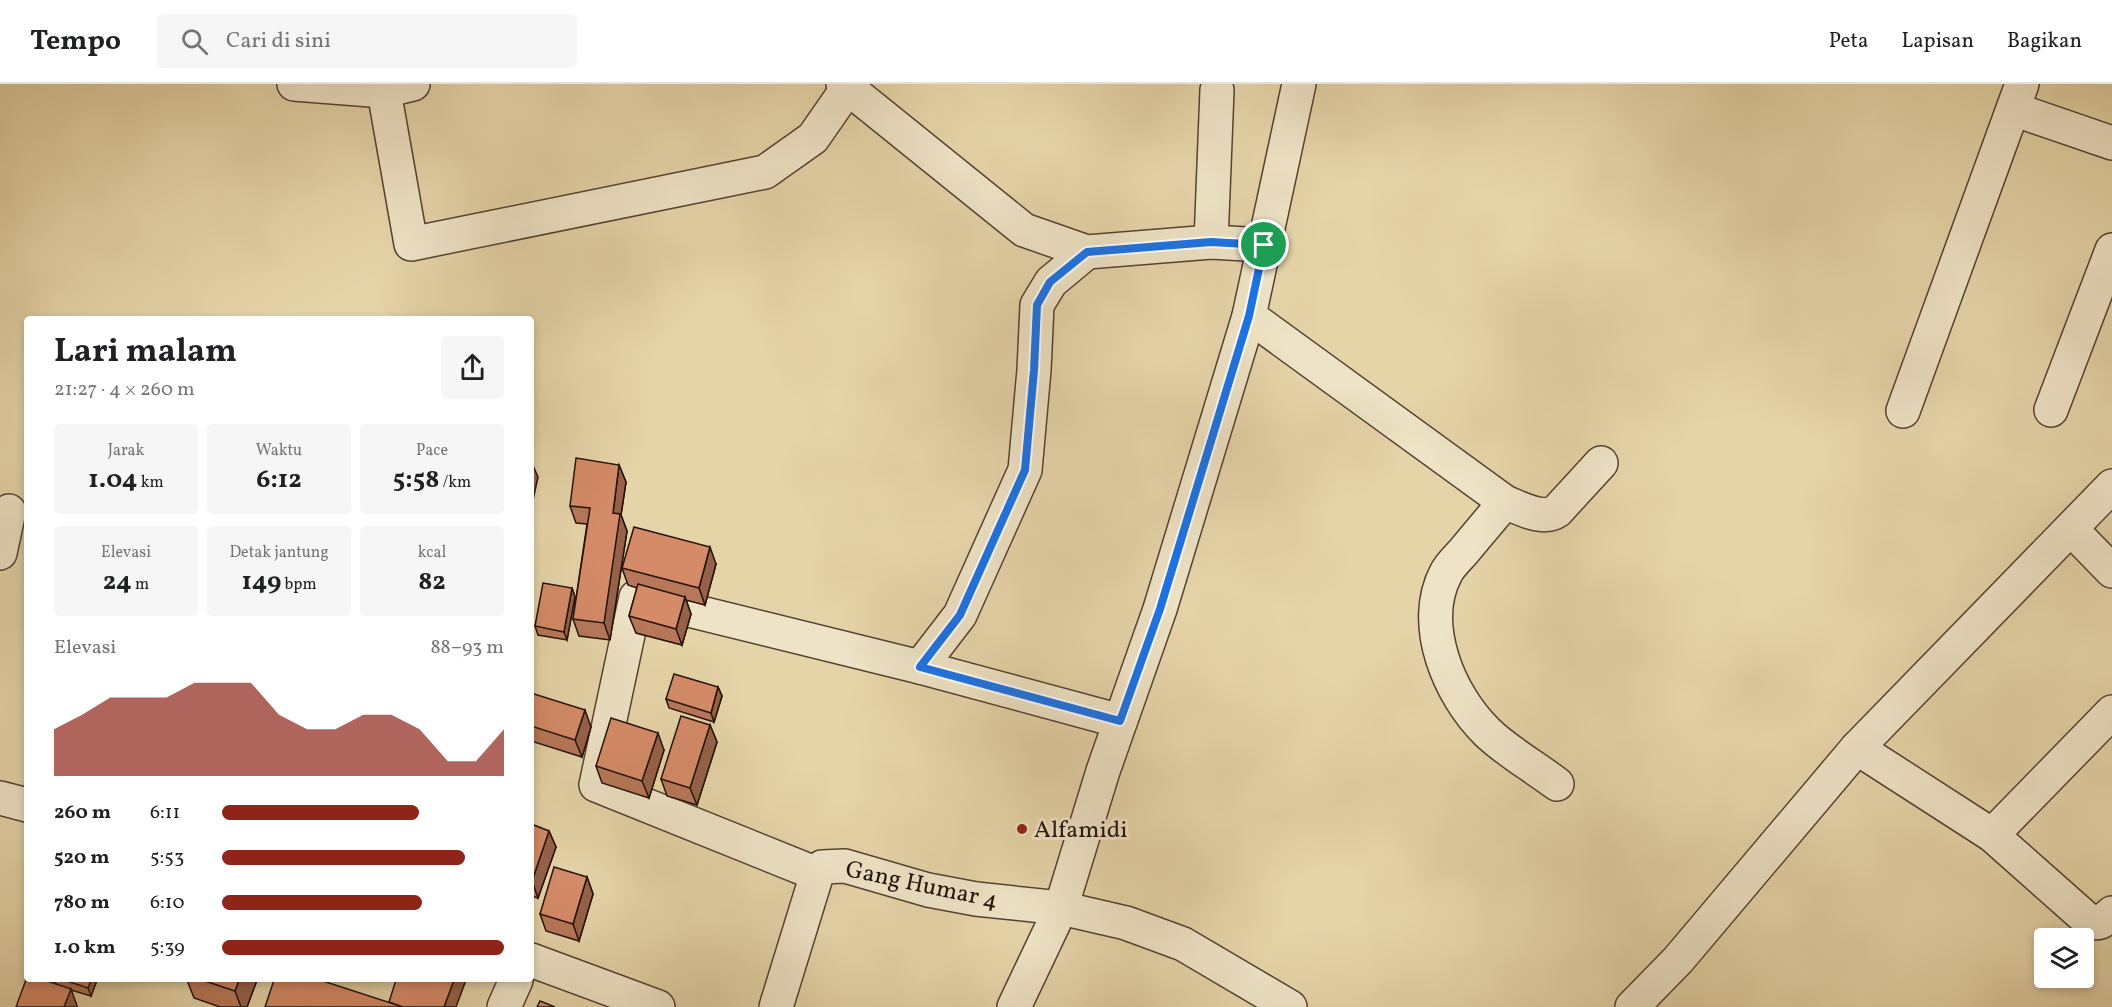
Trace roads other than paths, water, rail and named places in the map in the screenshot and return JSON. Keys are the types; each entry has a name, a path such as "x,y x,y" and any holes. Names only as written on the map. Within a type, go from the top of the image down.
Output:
{"street":[{"path":"294,84 398,87 411,244 765,172 813,138 845,86 1024,230 1087,252 1211,242 1264,245"},
{"path":"1014,1007 1061,908 1120,721 1160,609 1249,316 1299,84"},
{"path":"1211,242 1217,90"},
{"path":"1903,411 2018,97 2112,143"},
{"path":"2051,410 2112,250"},
{"path":"920,667 960,615 1025,470 1037,305 1050,282 1087,252"},
{"path":"1249,316 1505,502 1541,515 1552,515 1601,463"},
{"path":"1632,1007 1678,960 1857,748 2112,486"},
{"path":"1505,502 1447,572 1439,590 1436,618 1439,648 1444,667 1462,702 1487,732 1557,784"},
{"path":"0,553 9,511"},
{"path":"2071,529 2112,571"},
{"path":"818,874 596,785 636,597 920,667 1120,721"},
{"path":"1992,835 2112,712"},
{"path":"1857,748 1992,835 2089,921 2102,922 2112,913"},
{"path":"0,798 24,804"},
{"name":"Gang Humar 4","path":"776,1007 822,867 845,866 976,899 1061,908"},
{"path":"1061,908 1126,923 1183,944 1290,1007"},
{"path":"534,961 658,1007"},
{"path":"504,1007 515,982"}],"place":[{"name":"Alfamidi","path":"1022,829"}]}
